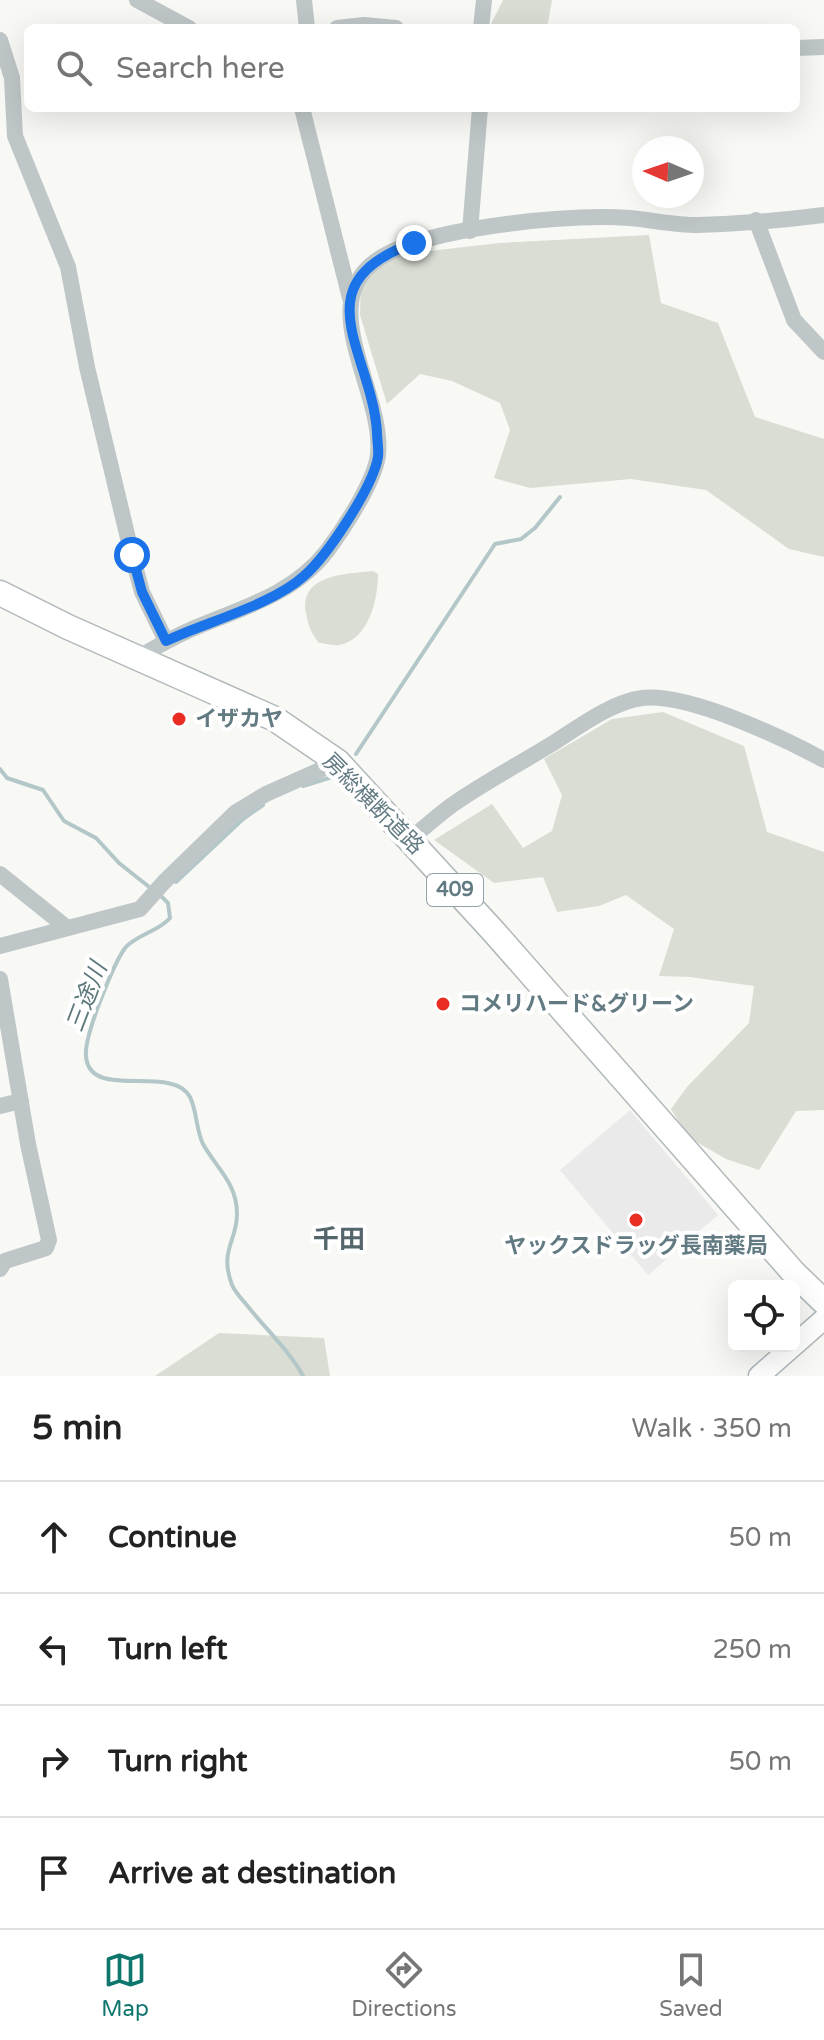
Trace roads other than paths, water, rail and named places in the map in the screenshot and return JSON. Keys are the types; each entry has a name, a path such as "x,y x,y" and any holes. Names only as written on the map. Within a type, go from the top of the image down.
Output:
{"highway":[{"name":"房総横断道路","path":"0,593 68,627 275,719 338,762 793,1272 824,1302"}],"main road":[{"path":"759,1376 822,1325"}],"street":[{"path":"137,0 182,24"},
{"path":"304,0 307,24"},
{"path":"481,24 484,0"},
{"path":"0,40 12,78 15,136 68,267 87,367 135,567 146,603 166,641"},
{"path":"800,48 824,47"},
{"path":"139,657 166,641 282,591 304,577 327,550 369,480 378,456 376,417 352,340 350,298 303,112"},
{"path":"470,231 480,112"},
{"path":"350,298 364,272 376,260 414,243 470,231 568,218 629,218 695,225 824,215"},
{"path":"756,220 794,320 824,352"},
{"path":"409,840 450,806 580,727 639,698 663,698 698,706 787,741 824,760"},
{"path":"0,946 140,909 236,812 266,794 338,762"},
{"path":"0,874 66,927"},
{"path":"0,979 28,1144 49,1240 46,1248 5,1261 0,1269"},
{"path":"0,1106 21,1101"}],"waterway":[{"path":"356,754 495,544 521,539 535,528 560,497"},
{"name":"三途川","path":"0,769 7,778 43,790 64,821 96,838 119,863 153,890"},
{"path":"303,786 332,777"},
{"path":"176,882 243,819 263,805"},
{"name":"三途川","path":"160,895 168,903 170,918 125,948 100,1001 86,1056 91,1070 101,1077 167,1083 180,1087 190,1097 203,1144 234,1194 236,1224 227,1263 232,1285 303,1376"}],"place":[{"name":"イザカヤ","path":"179,719"},
{"name":"コメリハード&グリーン","path":"443,1004"},
{"name":"ヤックスドラッグ長南薬局","path":"636,1220"}],"district":[{"name":"千田","path":"339,1239"}]}
